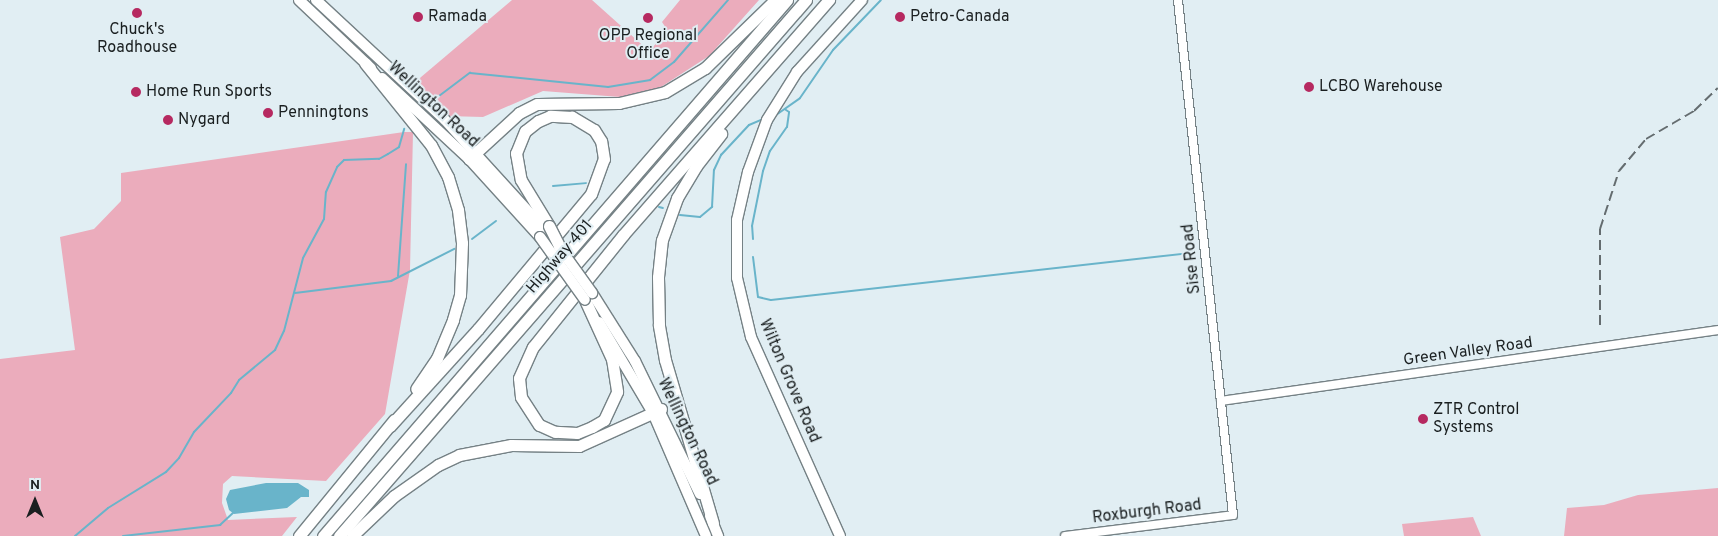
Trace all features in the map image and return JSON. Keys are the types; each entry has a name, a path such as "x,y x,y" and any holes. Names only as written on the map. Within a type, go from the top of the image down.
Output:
{"highway":[{"path":"472,156 519,113 537,104 619,103 664,92 705,68 775,0"},
{"name":"Highway 401","path":"323,536 787,0"},
{"name":"Highway 401","path":"339,536 806,0"},
{"path":"589,297 612,359 617,392 604,420 577,433 555,432 539,425 521,396 519,378 523,363 566,303 829,0"},
{"path":"365,62 431,145 448,177 462,243 460,295 453,320 437,358 390,426"},
{"path":"713,523 665,360 659,324 661,249 682,190 696,166 757,89 766,72"},
{"path":"299,536 390,426 478,329 591,194 604,159 601,141 594,130 572,116 550,116 538,121 525,131 516,153 521,180 545,231 563,253"},
{"path":"352,536 400,491 458,455 511,445 580,446 657,411"}],"main road":[{"name":"Wellington Road","path":"299,0 365,62 472,156"},
{"name":"Wellington Road","path":"316,0 545,231 589,297"},
{"name":"Wilton Grove Road","path":"840,536 751,338 737,278 737,220 748,172 767,120 797,72 862,0"},
{"path":"563,253 657,411 706,536"},
{"name":"Wellington Road","path":"657,411 718,536"},
{"path":"832,516 833,536"}],"street":[{"name":"Sise Road","path":"1178,0 1233,515"},
{"name":"Green Valley Road","path":"1221,401 1718,330"},
{"name":"Roxburgh Road","path":"1065,536 1098,534 1233,515"}],"shaded area":[{"path":"512,0 592,0 649,51 668,31 662,22 680,0 759,0 709,56 661,87 620,97 543,91 483,117 446,116 414,83"},
{"path":"413,132 410,270 385,414 326,481 232,476 223,484 222,503 228,520 297,517 282,536 0,536 0,359 75,350 60,237 94,229 121,201 121,173"},
{"path":"1718,488 1718,536 1564,536 1567,508 1604,505 1638,495"},
{"path":"1473,517 1481,536 1404,536 1402,524"}],"water":[{"path":"266,483 298,483 309,490 309,497 301,497 287,508 234,514 229,510 226,499 230,490"}],"waterway":[{"path":"439,96 470,73 608,87 650,80 674,62 728,0"},
{"path":"776,115 800,98 833,50 881,0"},
{"path":"753,239 752,226 763,171 770,151 787,127 789,112 786,110"},
{"path":"680,215 700,217 712,207 714,170 721,155 749,125 763,119"},
{"path":"75,536 108,508 166,472 179,458 194,432 231,393 239,380 275,350 284,331 303,258 324,219 326,192 337,167 344,160 379,159 388,154 399,147 404,129"},
{"path":"398,276 406,164"},
{"path":"553,186 586,183"},
{"path":"659,207 663,208"},
{"path":"472,239 496,221"},
{"path":"295,293 391,281 454,249"},
{"path":"753,257 758,297 771,300 1193,253"},
{"path":"123,536 220,525 233,513"}],"railway":[{"path":"1600,325 1600,229 1619,171 1646,139 1694,111 1718,88"}],"place":[{"name":"Chuck's Roadhouse","path":"137,13"},
{"name":"Ramada","path":"418,17"},
{"name":"Petro-Canada","path":"900,17"},
{"name":"OPP Regional Office","path":"648,18"},
{"name":"LCBO Warehouse","path":"1309,87"},
{"name":"Home Run Sports","path":"136,92"},
{"name":"Penningtons","path":"268,113"},
{"name":"Nygard","path":"168,120"},
{"name":"ZTR Control Systems","path":"1423,419"}]}
